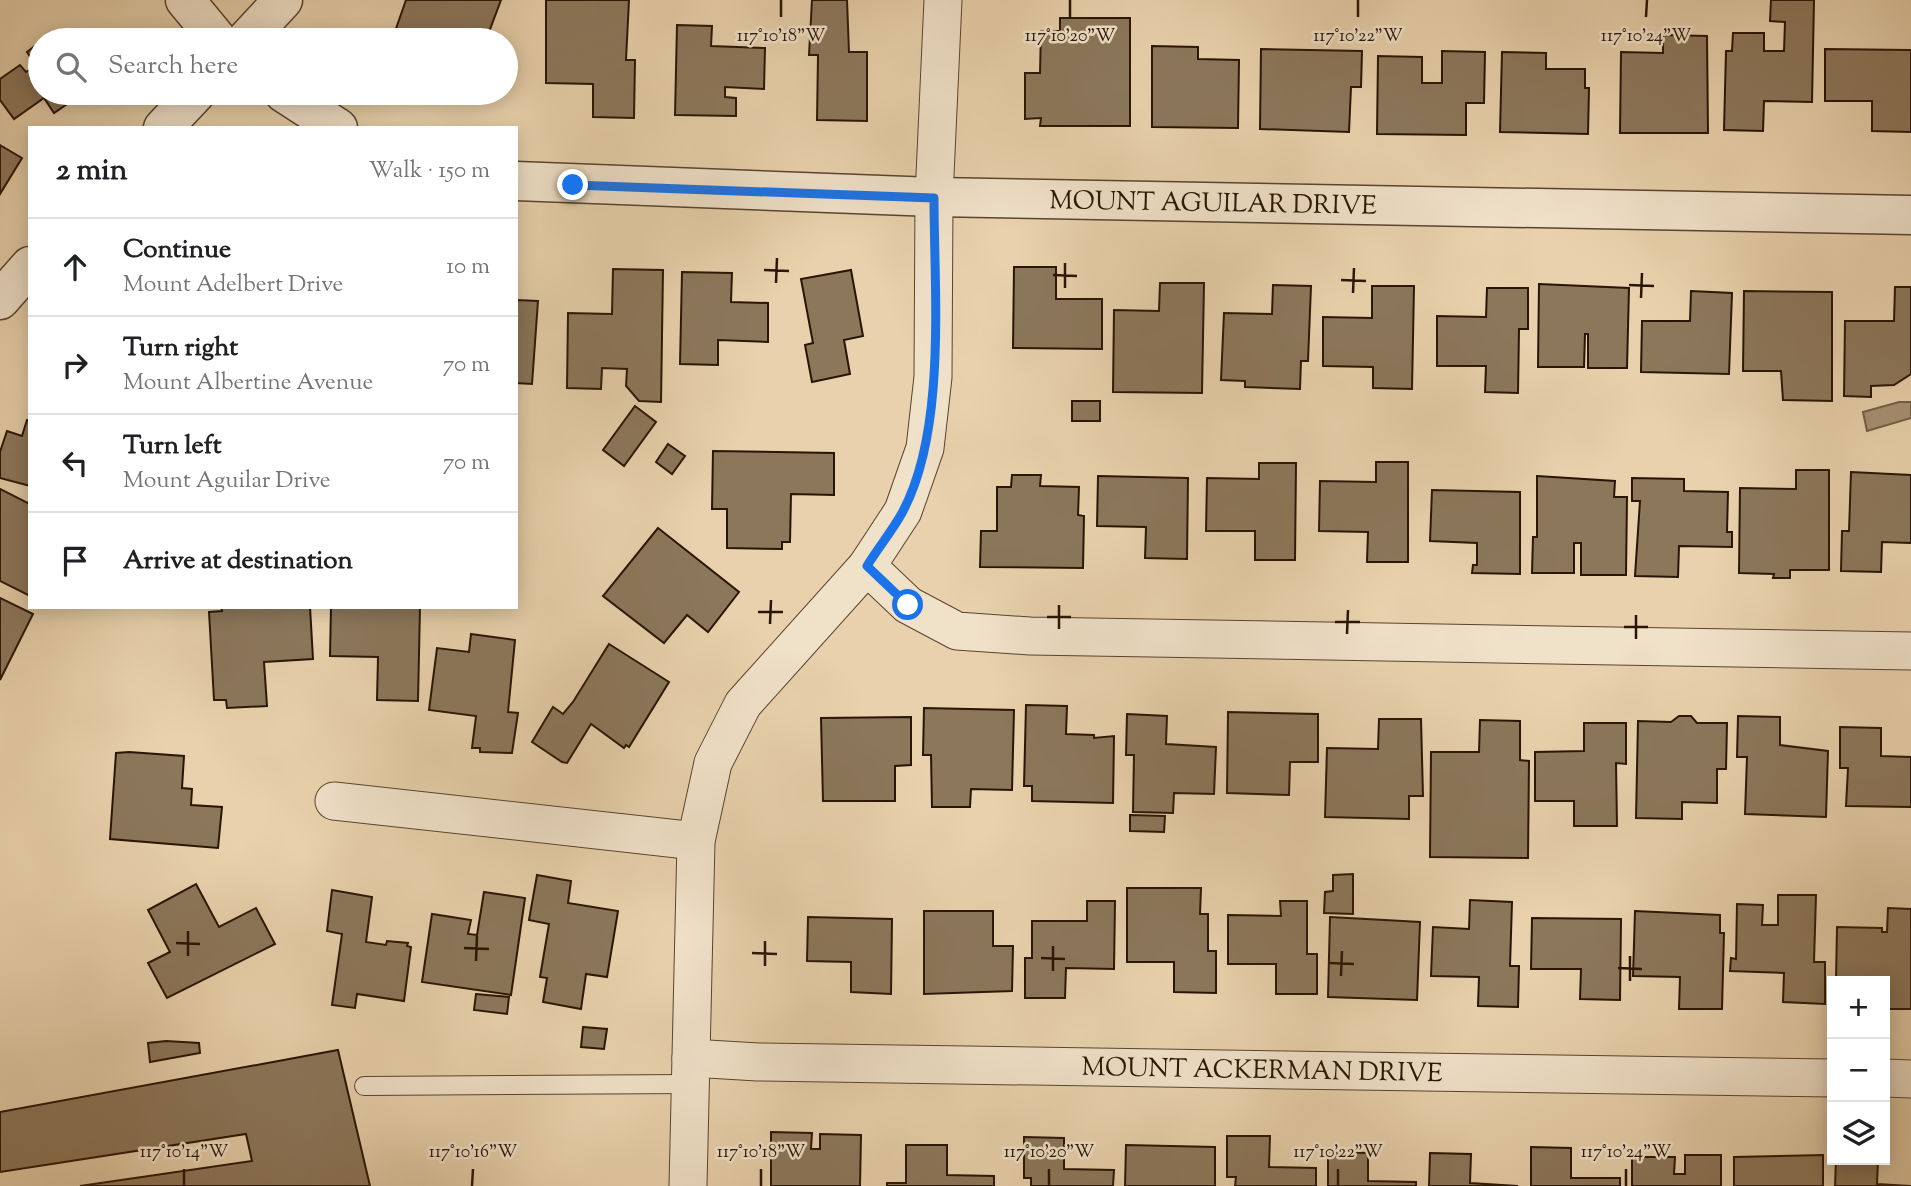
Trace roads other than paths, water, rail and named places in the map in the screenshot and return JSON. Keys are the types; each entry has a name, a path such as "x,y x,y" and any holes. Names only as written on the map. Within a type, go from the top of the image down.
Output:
{"street":[{"path":"185,0 208,28"},
{"path":"257,28 283,0"},
{"path":"688,1186 696,841 713,763 743,705 867,566 903,511 925,448 933,377 934,198 943,0"},
{"path":"165,126 185,105"},
{"path":"303,105 335,126"},
{"name":"MOUNT AGUILAR DRIVE","path":"518,181 934,198 1911,215"},
{"path":"0,300 28,268"},
{"path":"867,566 908,605 957,631 1030,636 1911,651"},
{"path":"334,801 696,841"},
{"name":"MOUNT ACKERMAN DRIVE","path":"691,1071 758,1062 1827,1078"},
{"path":"1890,1078 1911,1079"}],"lane":[{"path":"364,1086 691,1071"}]}
